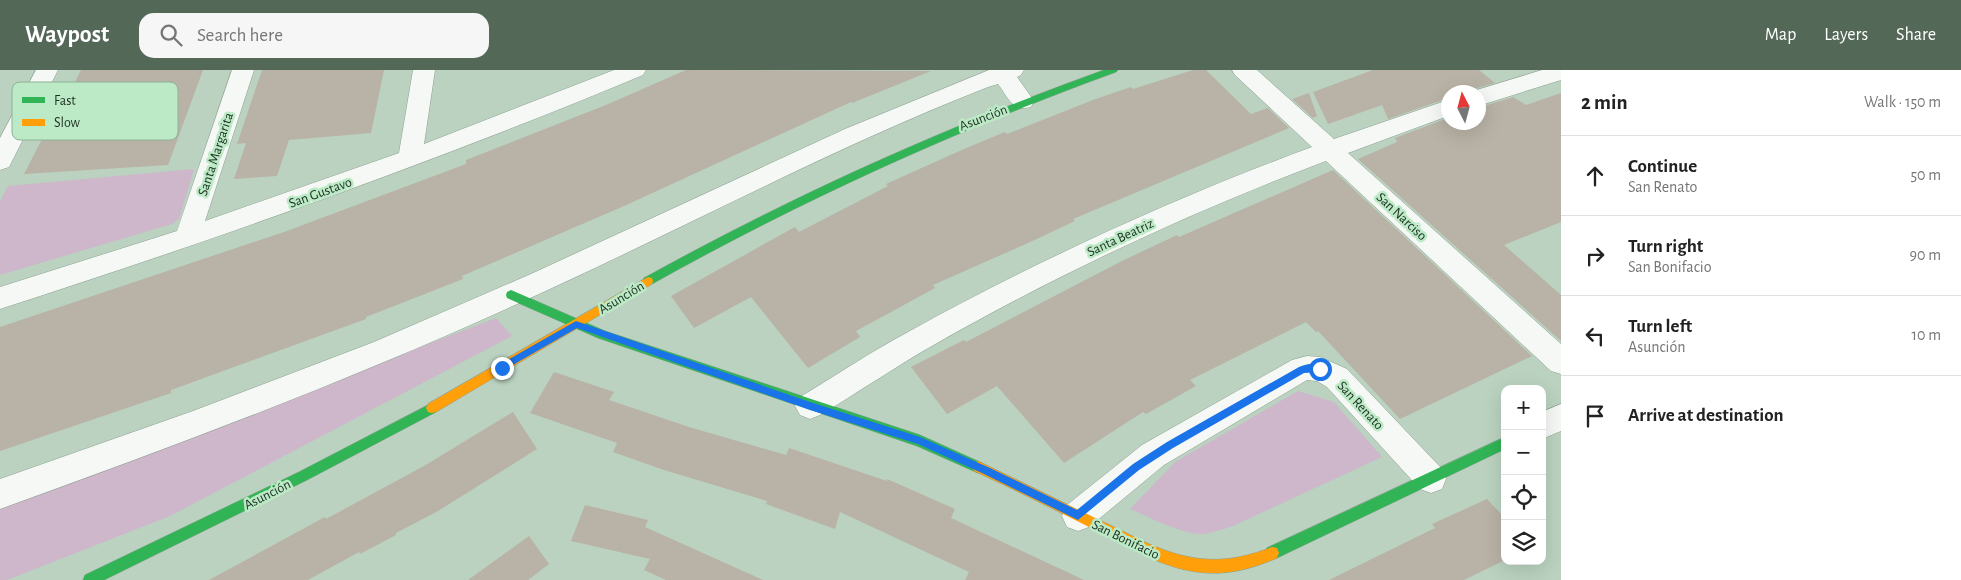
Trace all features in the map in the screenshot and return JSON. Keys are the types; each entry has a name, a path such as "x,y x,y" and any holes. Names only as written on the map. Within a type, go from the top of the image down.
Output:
{"street":[{"path":"41,82 47,70"},
{"name":"Santa Margarita","path":"187,238 243,70"},
{"path":"410,159 424,70"},
{"name":"San Gustavo","path":"0,298 187,238 410,159 605,76 635,70"},
{"name":"Asunción","path":"90,580 186,535 431,409 576,325 666,270 807,195 934,136 1112,70"},
{"name":"San Narciso","path":"1243,70 1561,362"},
{"path":"0,494 168,434 406,340 511,295 842,139 1004,71 1024,102"},
{"path":"1486,95 1561,72"},
{"name":"Santa Beatriz","path":"810,406 927,335 1060,266 1206,198 1330,150 1441,110"},
{"path":"0,161 12,138"},
{"name":"San Bonifacio","path":"511,295 576,325 810,406 920,441 1172,560 1192,566 1233,566 1258,559 1501,446"},
{"name":"San Renato","path":"1078,516 1153,455 1302,369 1310,367 1320,369 1337,378 1431,479"},
{"path":"1546,424 1561,417"}],"shaded area":[{"path":"194,169 179,219 172,224 0,275 0,201 8,186"},
{"path":"496,318 512,336 170,516 7,580 0,580 0,508"},
{"path":"1298,391 1334,402 1382,457 1233,526 1210,533 1202,534 1185,531 1130,509 1175,462"}],"building":[{"path":"81,70 203,70 178,138 178,82 75,82"},
{"path":"262,70 384,70 371,133 289,140 277,176 234,179 246,143 237,144"},
{"path":"686,70 931,71 851,102 624,206 462,276 463,279 366,317 366,319 171,390 171,393 0,451 0,327 287,231 466,164 466,160 606,105"},
{"path":"1193,70 1206,70 1251,114 1268,108 1289,128 1073,219 1075,221 933,285 935,288 856,331 860,337 808,368 751,297 694,328 671,296 795,227 799,232 888,186 886,184 964,149 1093,100 1131,87 1133,89"},
{"path":"1373,70 1479,70 1495,83 1486,85 1441,85 1441,100 1388,119 1382,105 1328,124 1313,92"},
{"path":"1309,93 1317,116 1313,118 1292,99"},
{"path":"1561,93 1561,222 1504,245 1561,295 1561,341 1358,159 1397,142 1395,138 1441,121 1441,130 1486,130 1486,105 1513,97 1526,105"},
{"path":"42,140 177,140 168,165 24,174"},
{"path":"1333,170 1532,356 1400,419 1318,331 1316,332 1306,322 1190,380 1196,386 1146,414 1143,412 1064,463 997,386 947,414 911,367 964,340 966,342 1120,262 1177,235 1179,237"},
{"path":"554,372 614,392 609,400 689,427 786,455 789,448 887,481 887,479 955,509 951,518 1084,580 965,580 969,572 840,512 835,529 766,504 767,501 664,470 613,452 617,443 530,413"},
{"path":"513,412 537,449 438,511 396,533 396,535 360,554 359,552 308,580 209,580 424,466"},
{"path":"1487,499 1501,514 1501,562 1464,580 1329,580 1435,528 1432,524"},
{"path":"585,505 648,520 645,527 763,580 666,580 644,570 650,559 571,541"},
{"path":"529,536 549,564 528,580 468,580"}],"traffic: fast":[{"path":"648,281 761,220 876,165 993,115 1113,70"},
{"path":"511,295 602,335 920,441 978,467"},
{"path":"90,580 303,476 432,408"},
{"path":"1272,553 1501,445"}],"traffic: slow":[{"path":"432,408 648,281"},
{"path":"978,467 1167,558 1210,567 1228,566 1255,560 1272,553"}],"route":[{"path":"502,368 576,325 810,406 920,441 987,471 1078,516 1153,455 1302,369 1310,367 1320,369"}]}
